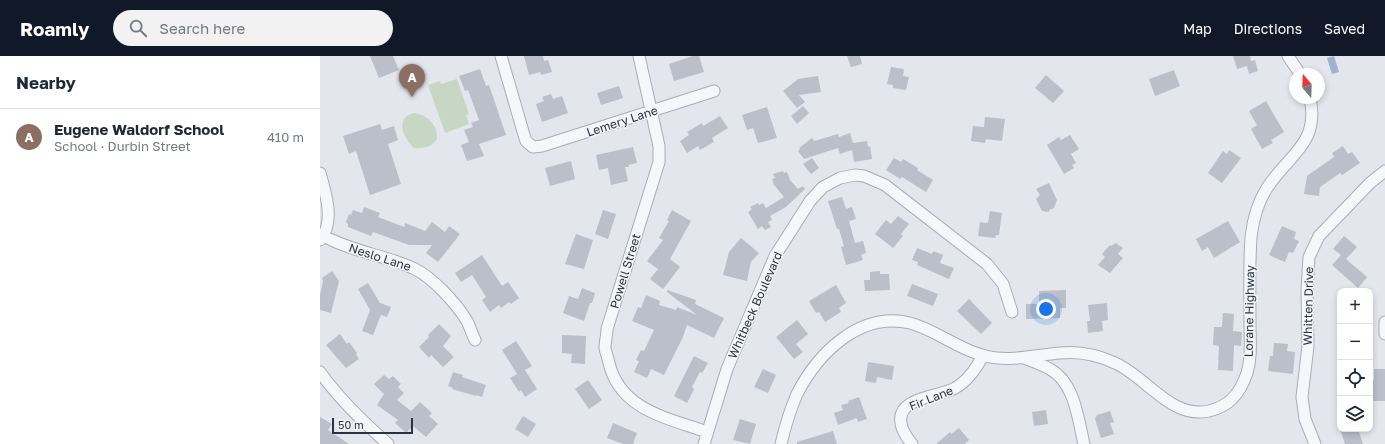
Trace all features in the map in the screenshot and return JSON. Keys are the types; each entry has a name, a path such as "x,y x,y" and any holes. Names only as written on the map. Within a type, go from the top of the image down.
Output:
{"street":[{"name":"Lemery Lane","path":"500,56 524,135 533,147 542,146 714,91"},
{"name":"Powell Street","path":"639,56 659,146 658,162 607,329 605,348 610,370 619,387 633,402 652,413 708,432"},
{"path":"1288,56 1296,68"},
{"name":"Lorane Highway","path":"781,444 789,415 798,394 821,358 848,334 877,322 890,320 910,323 983,356 1001,359 1024,358 1058,353 1077,353 1113,361 1129,370 1170,403 1190,411 1201,412 1212,410 1224,405 1241,387 1247,372 1250,355 1250,264 1252,235 1260,200 1274,178 1294,157 1308,135 1311,129 1311,104"},
{"name":"Whitten Drive","path":"1315,444 1305,419 1302,397 1308,346 1307,291 1310,257 1319,236 1370,183 1385,171"},
{"path":"320,173 324,184 328,210 328,221 322,238"},
{"name":"Whitbeck Boulevard","path":"704,444 728,369 775,256 810,201 823,187 840,178 855,175 872,178 884,185 987,264 1003,284 1012,312"},
{"name":"Neslo Lane","path":"322,238 416,269 434,283 450,299 466,320 475,340"},
{"path":"1385,322 1385,334"},
{"name":"Fir Lane","path":"912,444 901,426 900,415 902,411 914,402 957,387 971,374 983,356"},
{"path":"1024,358 1051,369 1062,378 1071,394 1084,444"},
{"path":"320,372 344,402 365,424 388,444"}],"green space":[{"path":"457,79 469,114 466,115 469,124 445,133 428,85 440,81 441,84"},
{"path":"415,113 428,119 436,129 437,139 433,144 427,147 414,148 407,139 402,128 404,118"}],"water":[{"path":"1334,56 1339,72 1332,74 1327,58"}],"building":[{"path":"370,56 393,56 399,70 379,78"},
{"path":"524,56 543,56 544,61 548,60 552,72 541,75 540,72 529,75"},
{"path":"693,56 699,56 704,72 674,81 669,64"},
{"path":"847,56 860,56 862,64 851,67"},
{"path":"1233,56 1250,56 1251,61 1255,60 1258,71 1249,74 1247,66 1237,69"},
{"path":"891,67 904,69 903,76 909,77 906,90 893,88 893,85 887,84"},
{"path":"480,69 486,86 489,85 506,135 479,144 484,156 467,161 461,145 469,142 464,130 473,127 471,123 479,120 468,90 465,91 459,76"},
{"path":"1174,70 1180,86 1155,96 1149,79"},
{"path":"1046,75 1064,91 1053,103 1035,88"},
{"path":"818,76 821,92 799,95 805,102 797,108 783,91 798,79"},
{"path":"414,79 418,89 411,92 407,82"},
{"path":"619,86 623,98 601,105 597,93"},
{"path":"551,94 553,99 562,96 568,113 542,122 536,104 544,101 542,97"},
{"path":"1266,101 1284,132 1271,140 1273,143 1262,149 1251,129 1257,125 1249,111"},
{"path":"803,106 809,113 797,124 791,116"},
{"path":"767,107 777,138 758,143 753,128 747,130 742,115"},
{"path":"720,116 728,128 712,138 714,142 700,150 698,146 687,153 680,141 689,135 687,132 702,123 703,126"},
{"path":"985,117 1005,119 1002,141 986,139 985,143 971,141 973,126 984,127"},
{"path":"380,124 382,130 394,126 398,140 388,144 401,184 370,195 356,151 349,154 343,136"},
{"path":"850,133 853,143 867,141 868,147 870,146 872,159 854,162 852,150 840,154 838,148 804,159 798,151 800,149 799,148 812,138 814,141 838,134 839,137"},
{"path":"1070,135 1079,149 1071,154 1076,163 1072,165 1074,168 1064,174 1047,145 1059,137 1061,140"},
{"path":"1343,146 1348,154 1352,152 1360,163 1342,175 1340,173 1320,187 1319,196 1304,194 1307,176 1334,157 1332,153"},
{"path":"633,147 637,163 628,165 629,167 625,167 628,181 611,185 608,168 599,170 596,155"},
{"path":"1229,150 1241,158 1222,183 1208,173 1223,151 1227,154"},
{"path":"812,158 819,168 811,174 803,164"},
{"path":"894,158 901,162 903,159 918,168 917,170 933,180 926,192 902,177 900,179 886,170"},
{"path":"571,161 575,179 550,186 545,168"},
{"path":"783,171 784,173 787,172 790,180 798,189 803,186 805,189 786,207 770,216 772,220 768,222 771,227 765,230 762,226 758,229 748,212 752,209 750,207 758,203 759,205 763,203 766,208 784,197 774,185 772,179 775,178 773,174"},
{"path":"1049,183 1057,200 1054,208 1049,210 1049,212 1042,211 1036,199 1040,195 1036,189"},
{"path":"842,197 846,209 852,207 856,219 849,221 855,243 863,241 866,253 861,255 863,260 846,265 841,247 844,246 828,201"},
{"path":"364,207 380,213 378,217 404,227 405,223 425,231 432,222 445,232 449,226 460,234 438,262 426,253 432,245 409,245 373,232 371,236 348,227 346,222 349,214 351,215 353,210 362,213"},
{"path":"603,210 616,214 608,239 595,234"},
{"path":"672,210 691,221 670,259 680,267 663,289 650,279 658,269 647,261 663,240 659,238 669,221 667,220"},
{"path":"990,211 1002,213 999,235 996,235 995,238 978,236 980,222 988,223"},
{"path":"898,216 909,224 901,234 903,236 893,248 875,234 886,220 891,224"},
{"path":"1228,221 1240,242 1214,258 1208,247 1202,251 1196,239"},
{"path":"1282,226 1296,232 1294,239 1299,241 1293,253 1289,252 1285,262 1269,255"},
{"path":"576,234 593,240 584,269 565,264"},
{"path":"1344,236 1357,247 1346,259 1367,277 1358,288 1332,265 1341,255 1333,249"},
{"path":"741,238 759,253 751,262 747,281 723,275 729,252"},
{"path":"1116,243 1123,248 1118,254 1123,258 1110,273 1098,265 1105,257 1102,254 1110,245 1111,246"},
{"path":"917,248 932,254 933,251 943,255 940,263 954,268 949,279 917,265 918,262 912,260"},
{"path":"482,255 502,286 508,282 519,298 511,304 509,302 501,308 499,305 490,312 482,300 486,297 472,275 461,282 455,273"},
{"path":"332,271 339,281 331,313 320,310 320,295 323,281 322,278"},
{"path":"880,271 880,274 889,274 890,290 865,291 864,280 870,280 870,272"},
{"path":"368,283 380,303 391,307 387,317 381,315 373,335 362,331 370,310 358,289"},
{"path":"912,284 938,294 933,306 907,296"},
{"path":"836,285 846,303 839,308 841,312 825,322 819,312 816,313 809,301"},
{"path":"582,288 595,293 584,321 563,313 569,296 578,299"},
{"path":"667,290 696,300 695,304 724,318 714,338 687,325 683,337 664,375 651,369 647,378 634,372 639,361 636,360 641,350 644,351 654,330 632,321 638,307 641,308 646,295 660,301 659,305 676,310 677,307 697,315 667,292"},
{"path":"1066,290 1066,308 1060,308 1060,318 1026,319 1026,304 1039,304 1039,291"},
{"path":"969,299 992,323 981,334 957,311"},
{"path":"1107,303 1108,320 1102,321 1103,331 1088,333 1087,321 1090,321 1088,305"},
{"path":"1223,313 1234,314 1233,331 1242,332 1241,346 1234,345 1233,371 1218,370 1219,346 1213,345 1214,327 1222,327"},
{"path":"797,320 808,334 796,344 803,352 794,359 776,337"},
{"path":"439,324 451,336 443,346 454,357 443,367 431,355 429,358 419,347"},
{"path":"340,334 347,344 349,342 357,353 356,354 359,359 346,368 326,345"},
{"path":"562,335 586,336 585,364 571,363 572,354 562,353"},
{"path":"516,341 532,366 525,370 537,389 525,397 521,390 519,392 510,378 517,374 502,350"},
{"path":"1274,343 1288,344 1287,351 1295,352 1293,374 1268,371 1270,356 1273,356"},
{"path":"694,356 708,363 702,373 700,372 692,387 694,389 687,403 674,396"},
{"path":"868,362 894,366 892,380 877,377 876,383 865,381"},
{"path":"763,369 776,375 768,393 754,387"},
{"path":"1374,369 1385,369 1385,401 1373,401"},
{"path":"453,372 463,375 462,377 486,385 482,397 452,389 453,388 448,386"},
{"path":"384,375 389,379 393,376 401,384 398,387 404,393 397,400 411,411 420,402 432,413 429,416 438,424 426,437 413,426 406,433 395,423 398,420 377,405 384,394 374,384"},
{"path":"588,380 602,400 589,409 575,389"},
{"path":"859,397 867,419 858,422 857,418 838,425 834,413 843,410 841,405 849,403 848,401"},
{"path":"1046,410 1048,424 1034,426 1032,412"},
{"path":"1110,411 1114,422 1110,423 1114,434 1101,438 1095,419 1097,415"},
{"path":"523,416 536,424 528,437 515,429"},
{"path":"320,417 332,424 328,430 349,444 320,444"},
{"path":"740,419 756,424 750,444 733,440"},
{"path":"613,423 637,433 633,444 623,444 607,438"},
{"path":"959,428 969,440 965,444 936,444 950,432 951,434"},
{"path":"833,431 837,444 797,444 797,442"},
{"path":"1341,432 1359,432 1363,444 1345,444"}],"place":[{"name":"Eugene Waldorf School","path":"412,97"}]}
